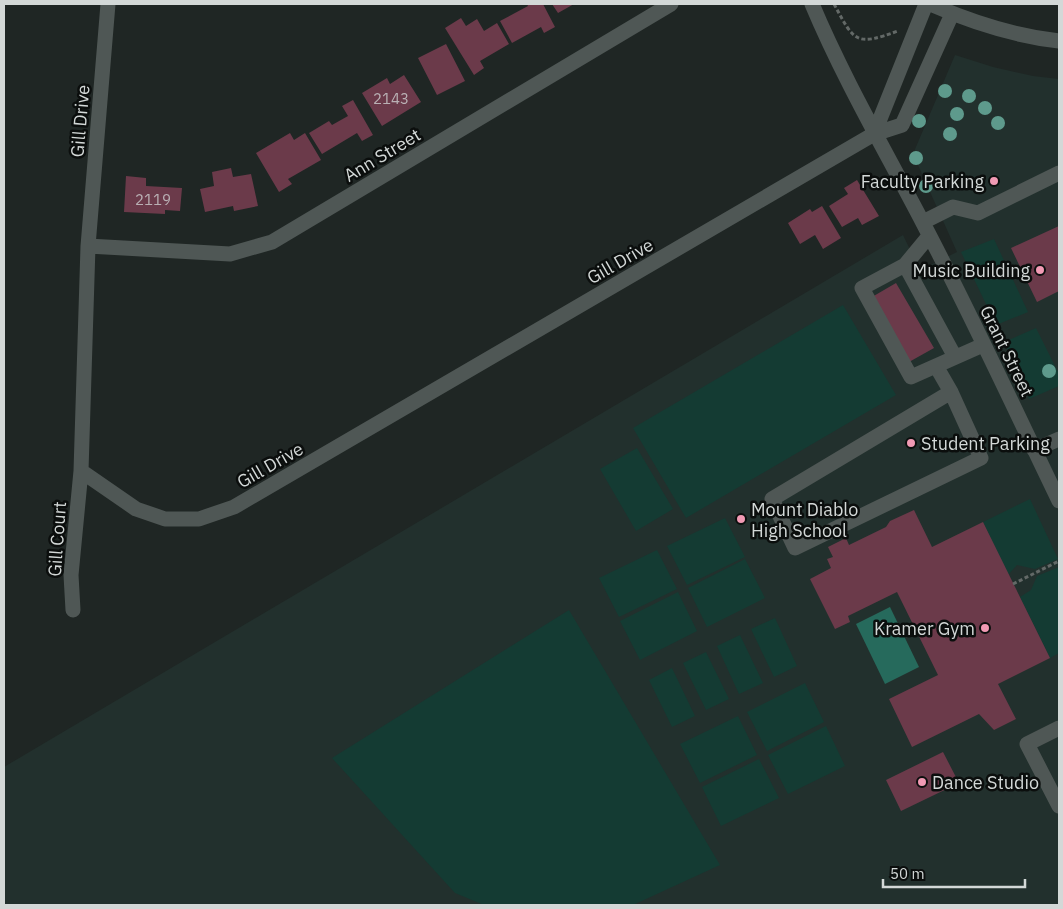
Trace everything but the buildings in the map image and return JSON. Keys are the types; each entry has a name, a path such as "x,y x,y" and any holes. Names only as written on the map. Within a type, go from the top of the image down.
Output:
{"street":[{"name":"Gill Drive","path":"108,4 88,246 81,471 136,509 165,519 199,519 234,508 874,134 902,125 952,14"},
{"name":"Ann Street","path":"88,246 230,254 272,242 671,4"},
{"name":"Grant Street","path":"812,4 830,46 874,134 926,229 1059,501"},
{"path":"874,134 926,4"},
{"path":"930,4 989,27 1043,39 1059,40"},
{"path":"983,345 911,377 862,288 905,265 926,229 953,208 978,212 1059,173"},
{"path":"905,265 954,357"},
{"path":"936,366 950,392 981,458 795,548 772,499 950,392"},
{"path":"1034,450 1059,438"},
{"name":"Gill Court","path":"73,610 71,575 81,471"},
{"path":"1059,728 1027,744 1059,806"}],"path":[{"path":"834,4 849,30 858,38 869,40 882,38 904,29 914,32"},
{"path":"1014,584 1059,561"}],"shaded area":[{"name":"Mount Diablo High School","path":"955,55 993,67 1033,76 1059,79 1059,905 4,905 4,767 903,235 920,270 957,252 913,154"},
{"path":"994,239 1028,312 996,325 961,252"},
{"path":"843,305 896,395 686,518 633,428"},
{"path":"1036,328 1059,374 1059,386 1029,399 1004,342"},
{"path":"637,448 673,509 636,531 600,469"},
{"path":"1030,499 1058,559 1035,569 1017,565 1008,575 983,522"},
{"path":"725,518 745,557 687,585 667,546"},
{"path":"657,550 677,589 619,617 599,578"},
{"path":"745,559 765,598 707,627 688,588"},
{"path":"1059,567 1059,653 1050,658 1020,597 1031,590 1037,576"},
{"path":"678,592 697,631 640,660 620,621"},
{"path":"890,607 919,667 885,684 856,624"},
{"path":"569,610 720,865 633,905 484,905 455,893 332,758"},
{"path":"775,618 797,666 774,677 751,629"},
{"path":"740,635 763,683 739,694 717,646"},
{"path":"706,652 729,699 706,710 683,663"},
{"path":"672,668 695,716 672,727 649,680"},
{"path":"805,683 824,722 767,751 747,712"},
{"path":"738,716 757,755 700,783 680,744"},
{"path":"826,726 845,766 788,794 768,755"},
{"path":"759,759 779,798 721,826 702,787"}],"place":[{"name":"Faculty Parking","path":"994,181"},
{"name":"Music Building","path":"1040,270"},
{"name":"Student Parking","path":"911,443"},
{"name":"Mount Diablo High School","path":"741,519"},
{"name":"Kramer Gym","path":"985,628"},
{"name":"Dance Studio","path":"922,782"}]}
